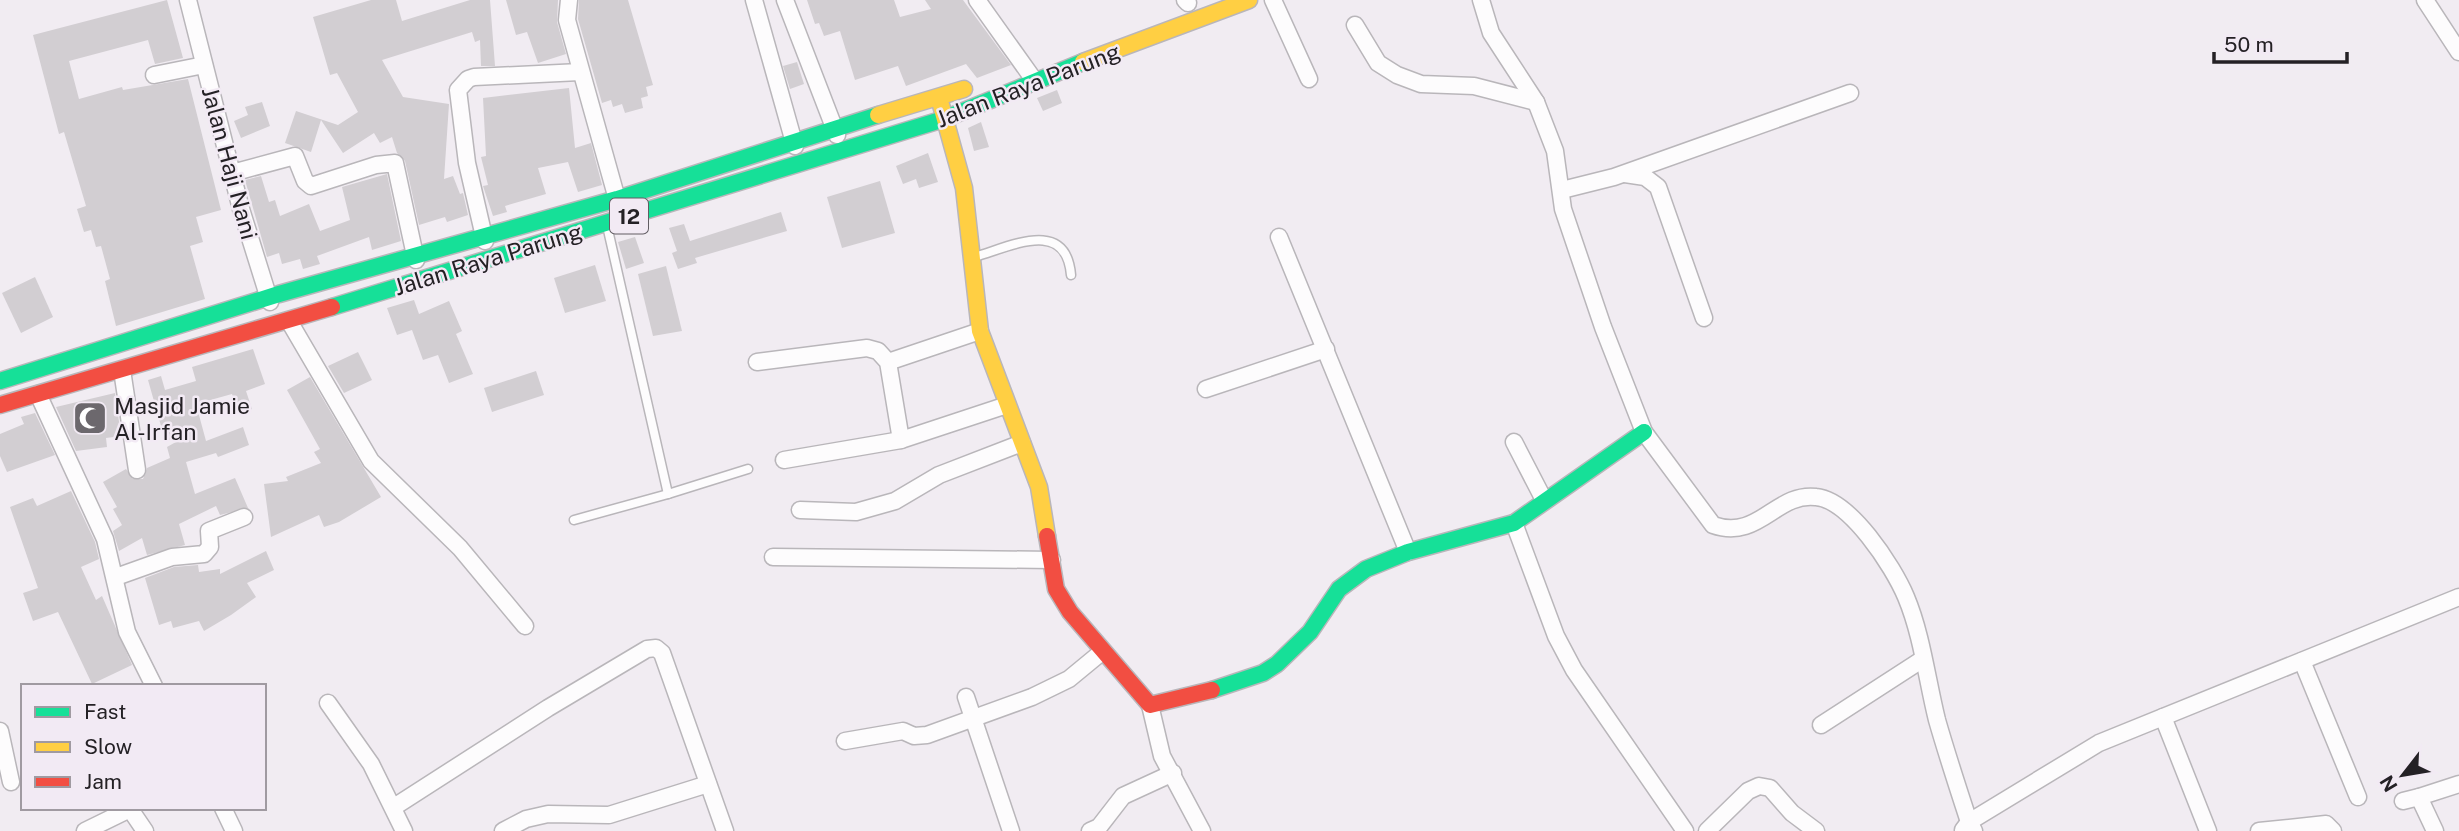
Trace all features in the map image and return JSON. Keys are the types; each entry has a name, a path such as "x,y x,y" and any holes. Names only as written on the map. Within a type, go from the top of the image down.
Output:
{"main road":[{"name":"Jalan Raya Parung","path":"1025,73 1249,0"},
{"name":"Jalan Raya Parung","path":"0,405 283,323 944,118 1025,73 1106,36"},
{"name":"Jalan Raya Parung","path":"0,381 268,298 617,199 834,128 977,85"},
{"path":"940,98 964,188 974,257 980,331 1039,487 1060,599 1150,705 1226,687 1263,673 1277,664 1310,632 1339,589 1366,569 1408,552 1514,523 1644,432"}],"street":[{"name":"Jalan Haji Nani","path":"188,0 232,173 268,298 371,461 460,548 525,625"},
{"path":"569,0 568,20 580,72 617,199"},
{"path":"754,0 789,115 793,141 803,162"},
{"path":"785,0 842,150"},
{"path":"977,0 1025,73"},
{"path":"1273,0 1309,79"},
{"path":"1481,0 1491,33 1536,102 1555,151 1563,209 1644,432 1713,525 1729,530 1756,523 1797,498 1816,497 1838,503 1868,537 1906,597 1968,828 2099,743 2459,597"},
{"path":"2425,0 2459,52"},
{"path":"1355,25 1378,63 1397,75 1421,85 1474,86 1536,102"},
{"path":"153,75 204,65"},
{"path":"489,259 467,163 459,93 461,84 474,77 580,72"},
{"path":"1562,190 1623,173 1850,93"},
{"path":"232,173 295,156 305,181 312,186 395,163 421,280"},
{"path":"1623,173 1645,177 1658,187 1703,318"},
{"path":"1279,237 1408,552"},
{"path":"888,362 980,331"},
{"path":"757,362 867,348 878,351 888,362 901,440"},
{"path":"1206,389 1326,349"},
{"path":"122,370 137,470"},
{"path":"38,394 105,539 127,632 153,684"},
{"path":"784,460 901,440 1007,405"},
{"path":"1514,442 1544,500"},
{"path":"800,510 856,512 895,501 939,475 1022,443"},
{"path":"116,577 172,556 204,554 210,547 209,531 244,517"},
{"path":"1514,523 1556,636 1574,670 1685,831"},
{"path":"774,557 1052,560"},
{"path":"394,807 548,708 652,648 662,653 724,831"},
{"path":"845,741 903,731 914,736 927,734 1032,696 1069,678 1103,651"},
{"path":"1821,725 1923,659"},
{"path":"2302,660 2358,796"},
{"path":"966,697 1011,831"},
{"path":"328,703 371,764 404,831"},
{"path":"1150,705 1163,756 1202,831"},
{"path":"2163,718 2208,831"},
{"path":"0,731 11,782"},
{"path":"1090,831 1098,827 1123,796 1173,773"},
{"path":"503,831 526,819 548,814 610,815 708,784"},
{"path":"2435,831 2411,799 2459,784"},
{"path":"1707,831 1748,791 1759,786 1770,788 1792,813 1816,831"},
{"path":"85,831 129,810"},
{"path":"132,810 145,831"},
{"path":"224,810 234,831"},
{"path":"2259,831 2326,824 2333,831"}],"lane":[{"path":"598,204 606,223 668,494"},
{"path":"974,257 1042,238 1057,243 1065,250 1071,275"},
{"path":"574,520 748,469"}],"building":[{"path":"167,0 183,58 155,64 148,40 69,61 79,99 122,87 123,90 188,79 221,210 196,217 203,242 190,246 205,299 116,326 105,281 110,279 101,246 96,247 91,230 84,232 77,209 86,206 64,132 59,134 33,35"},
{"path":"371,0 396,0 402,21 470,0 490,0 495,66 481,66 480,40 475,42 472,32 382,60 403,97 449,104 444,179 453,176 460,194 463,193 468,215 447,222 445,217 419,225 405,161 397,153 392,137 380,143 374,133 343,153 321,120 311,152 285,143 296,111 338,125 358,112 337,73 330,75 313,17"},
{"path":"506,0 558,0 557,22 566,54 538,63 527,32 516,35"},
{"path":"579,0 628,0 653,85 646,87 648,96 641,98 643,108 625,113 622,104 613,107 611,100 602,103 578,19"},
{"path":"807,0 894,0 900,17 931,9 925,0 963,0 1011,65 977,78 966,64 906,86 898,66 855,80 840,31 824,36 819,23 815,24"},
{"path":"797,62 804,84 790,89 783,66"},
{"path":"569,88 575,148 591,143 602,185 578,192 568,162 538,168 546,194 505,206 507,212 493,216 483,186 488,185 481,157 486,156 483,98"},
{"path":"1057,90 1062,103 1043,111 1037,98"},
{"path":"262,102 270,126 241,138 234,121 248,115 245,107"},
{"path":"981,122 989,147 974,151 968,128"},
{"path":"928,153 938,182 919,188 916,179 903,184 896,166"},
{"path":"387,174 401,241 372,250 369,237 317,256 320,264 303,269 300,259 282,264 279,253 267,257 245,180 261,176 269,202 275,200 280,216 309,204 320,231 350,220 342,187"},
{"path":"880,181 895,233 842,248 827,197"},
{"path":"781,212 787,231 695,258 697,263 678,269 672,253 677,251 669,228 684,224 690,241"},
{"path":"635,237 644,263 626,269 618,242"},
{"path":"595,265 606,301 565,313 554,278"},
{"path":"666,266 682,331 653,336 638,274"},
{"path":"35,277 53,317 21,333 2,293"},
{"path":"414,300 419,314 449,301 462,331 456,334 473,374 449,383 438,355 423,360 412,330 397,335 387,308"},
{"path":"253,349 265,384 246,391 252,409 239,414 232,394 196,404 206,441 243,427 249,445 218,457 216,453 186,462 195,494 235,478 248,508 220,515 216,506 179,524 185,545 147,555 142,538 119,551 113,531 122,525 113,509 117,507 103,482 126,469 133,479 143,479 147,468 170,458 167,447 183,438 165,440 148,380 161,376 165,390 196,381 192,367"},
{"path":"358,352 372,380 344,393 328,366"},
{"path":"536,371 544,395 492,412 484,388"},
{"path":"310,377 381,497 339,522 324,527 319,515 271,537 264,484 288,481 286,477 321,463 314,452 320,449 287,390"},
{"name":"Masjid Jamie Al-Irfan","path":"115,393 121,436 106,438 107,447 76,451 56,407"},
{"path":"35,413 55,455 7,472 0,456 0,434 24,424 21,417"},
{"path":"71,491 95,542 99,559 81,567 96,600 102,596 132,665 92,684 58,612 33,621 23,593 38,588 10,507 33,498 37,506"},
{"path":"266,551 274,570 247,583 256,597 231,615 204,631 199,621 173,628 171,621 159,625 145,578 174,567 198,565 199,572 220,569 220,574"}],"traffic: fast":[{"path":"332,307 944,119 1083,62"},
{"path":"0,381 279,294 617,199 878,115"},
{"path":"1212,690 1263,673 1277,664 1310,632 1339,589 1366,569 1408,552 1514,523 1644,432"}],"traffic: slow":[{"path":"1083,62 1249,0"},
{"path":"878,115 964,89"},
{"path":"941,105 964,188 980,331 1039,487 1047,536"}],"traffic: jam":[{"path":"0,405 332,307"},
{"path":"1047,536 1056,589 1070,612 1150,705 1212,690"}],"place":[{"name":"Masjid Jamie Al-Irfan","path":"90,418"}]}
